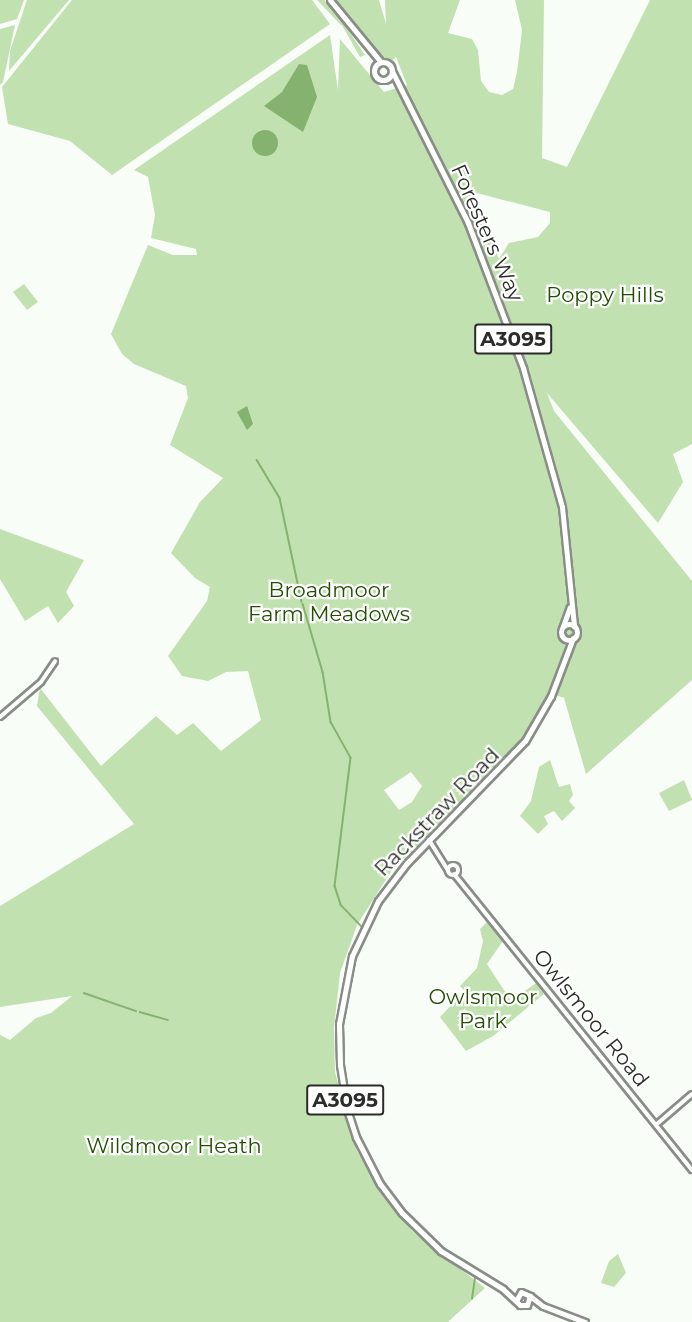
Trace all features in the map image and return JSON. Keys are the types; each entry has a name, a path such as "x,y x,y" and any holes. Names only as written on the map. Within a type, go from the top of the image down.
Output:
{"main road":[{"path":"330,0 368,48 381,62 389,64 392,71 386,80 378,79 368,48"},
{"path":"374,71 381,62"},
{"name":"Foresters Way","path":"392,71 468,223 523,368 563,514 570,556 570,606 574,626 573,638"},
{"name":"Foresters Way","path":"386,80 399,89"},
{"name":"Foresters Way","path":"562,628 570,606"},
{"path":"562,628 574,626"},
{"name":"Rackstraw Road","path":"562,628 566,657"},
{"path":"563,637 573,638"},
{"name":"Rackstraw Road","path":"516,1301 503,1289 441,1251 396,1206 359,1144 343,1086 339,1024 354,950 382,895 429,840 525,741 552,696 573,638"},
{"name":"Rackstraw Road","path":"503,1289 530,1296"},
{"path":"520,1293 516,1301 527,1305 543,1306"},
{"path":"527,1305 530,1296 543,1306 585,1322"}],"street":[{"path":"0,717 41,682 55,661"},
{"path":"429,840 444,860 448,870 452,865 444,860"},
{"name":"Owlsmoor Road","path":"452,865 465,885"},
{"name":"Owlsmoor Road","path":"448,870 465,885 692,1170"},
{"path":"454,874 457,870"},
{"path":"657,1124 692,1094"}],"green space":[{"path":"0,0 24,0 17,19 0,24"},
{"path":"27,0 69,0 9,71 10,51"},
{"path":"72,0 312,0 330,24 112,175 70,141 8,124 2,87"},
{"path":"317,0 324,0 340,18 365,55 360,57 343,27"},
{"path":"336,0 379,0 386,24 385,0 460,0 448,33 472,39 478,50 481,81 489,92 502,95 513,89 517,72 522,30 515,0 544,0 542,158 567,167 650,0 692,0 692,444 673,454 683,482 658,523 547,393 554,411 692,581 692,680 586,774 564,698 555,695 492,775 392,870 357,925 340,973 334,1028 335,1072 357,1151 381,1193 413,1232 485,1288 448,1322 0,1322 0,1035 10,1040 36,1018 51,1013 72,996 0,1007 0,906 134,824 37,706 40,688 101,766 156,716 177,735 193,723 221,751 261,720 248,671 226,672 208,681 182,676 168,656 207,601 210,587 195,578 171,553 200,502 223,478 170,445 188,398 186,386 134,364 122,354 111,334 148,245 173,255 197,255 196,249 151,238 155,215 148,177 134,170 330,35 338,90 340,39 384,92 407,85 396,57 392,61 382,57","holes":["469,191 550,212 550,223 538,237 509,243 499,259","411,772 422,786 412,802 399,810 384,790"]},
{"path":"15,25 3,82 0,85 0,29"},
{"path":"24,284 38,302 27,310 13,292"},
{"path":"0,529 84,560 66,592 74,606 58,623 48,606 25,621 0,579"},
{"path":"550,760 559,787 570,784 573,795 569,801 575,808 562,821 554,811 544,816 548,824 538,834 520,816 531,801 539,767"},
{"path":"684,780 692,800 669,811 659,793"},
{"name":"Owlsmoor Park","path":"489,920 505,938 487,964 511,1001 536,983 544,994 493,1036 466,1051 440,1017 465,991 460,986 477,968 483,941 480,929"},
{"path":"618,1254 626,1273 614,1287 601,1283 609,1261"}],"shaded area":[{"path":"299,64 307,65 317,97 303,132 264,106 282,92"},
{"path":"265,130 274,134 278,143 274,152 265,156 256,152 252,143 256,134"},
{"path":"247,406 253,424 247,430 237,412"}],"waterway":[{"path":"257,460 280,498 302,602"},
{"path":"303,604 323,672 331,722 351,758 335,886 341,905 361,926"},
{"path":"84,993 136,1011"},
{"path":"140,1012 168,1020"},
{"path":"472,1299 475,1277"}],"park label":[{"name":"Poppy Hills","path":"605,295"},
{"name":"Broadmoor Farm Meadows","path":"329,602"},
{"name":"Wildmoor Heath","path":"174,1146"}]}
